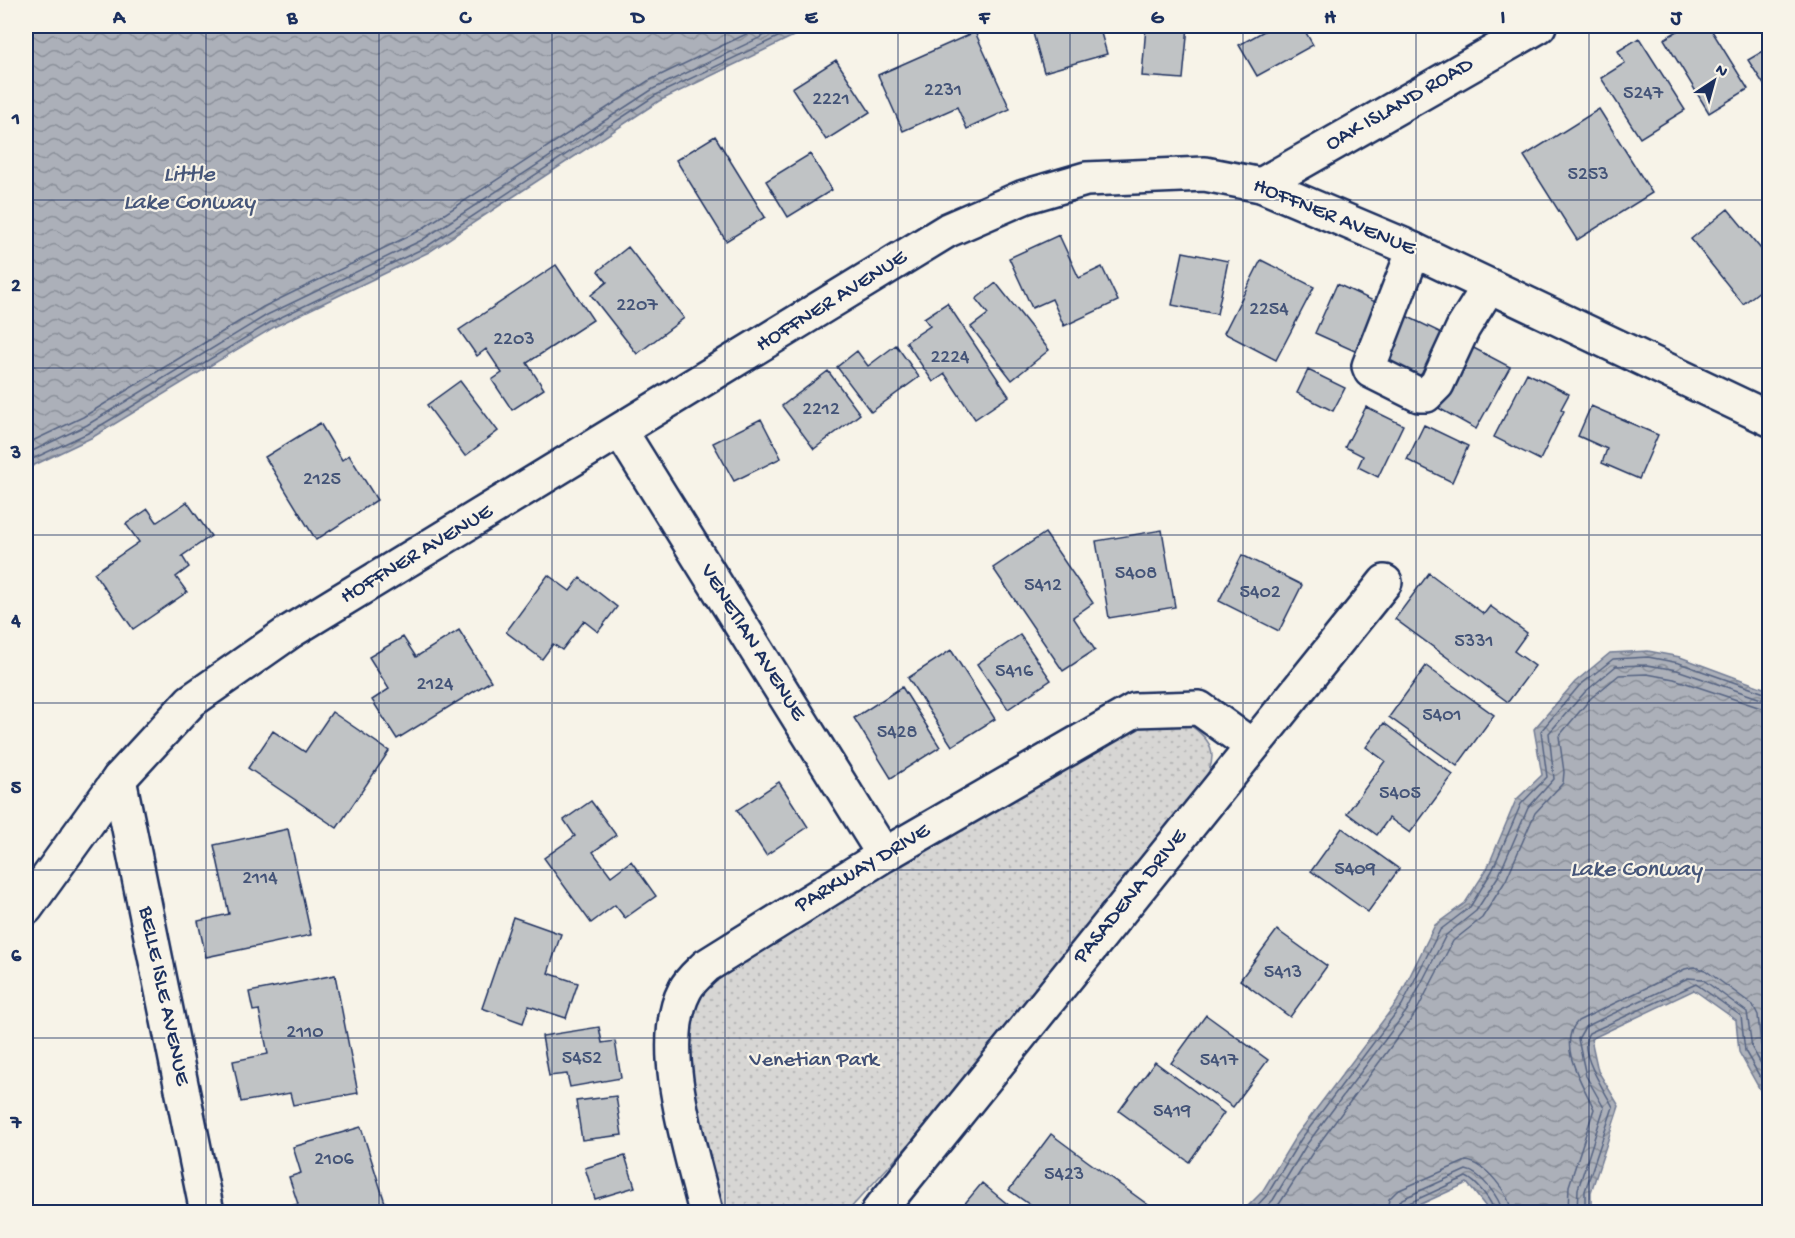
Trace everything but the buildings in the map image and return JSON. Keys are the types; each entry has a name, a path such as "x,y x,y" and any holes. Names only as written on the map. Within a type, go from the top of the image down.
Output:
{"street":[{"name":"OAK ISLAND ROAD","path":"1261,185 1539,26"},
{"name":"HOFFNER AVENUE","path":"26,908 118,779 191,701 291,631 621,432 948,230 1024,197 1086,178 1205,174 1261,185 1414,250 1770,419"},
{"path":"1414,250 1369,366 1371,371 1419,395 1426,395 1437,384 1463,328 1490,286"},
{"name":"VENETIAN AVENUE","path":"621,432 884,855"},
{"name":"PASADENA DRIVE","path":"878,1212 1385,582"},
{"name":"PARKWAY DRIVE","path":"706,1212 674,1070 674,1025 685,989 706,966 884,855 1135,710 1199,708 1252,746"},
{"name":"BELLE ISLE AVENUE","path":"118,779 207,1212"}],"green space":[{"name":"Venetian Park","path":"1181,719 1200,733 1211,747 1211,765 1201,787 913,1140 847,1212 717,1212 686,1061 696,990 1126,727"}],"water":[{"name":"Little Lake Conway","path":"26,26 814,26 659,101 429,252 274,327 93,437 26,469"},
{"name":"Lake Conway","path":"1648,651 1680,657 1769,690 1769,1102 1739,1052 1736,1020 1694,990 1591,1039 1598,1071 1619,1106 1591,1192 1591,1212 1490,1212 1467,1183 1404,1212 1242,1212 1262,1192 1296,1136 1397,1002 1435,925 1465,903 1487,869 1516,800 1542,775 1534,729 1575,682 1610,653"}]}
